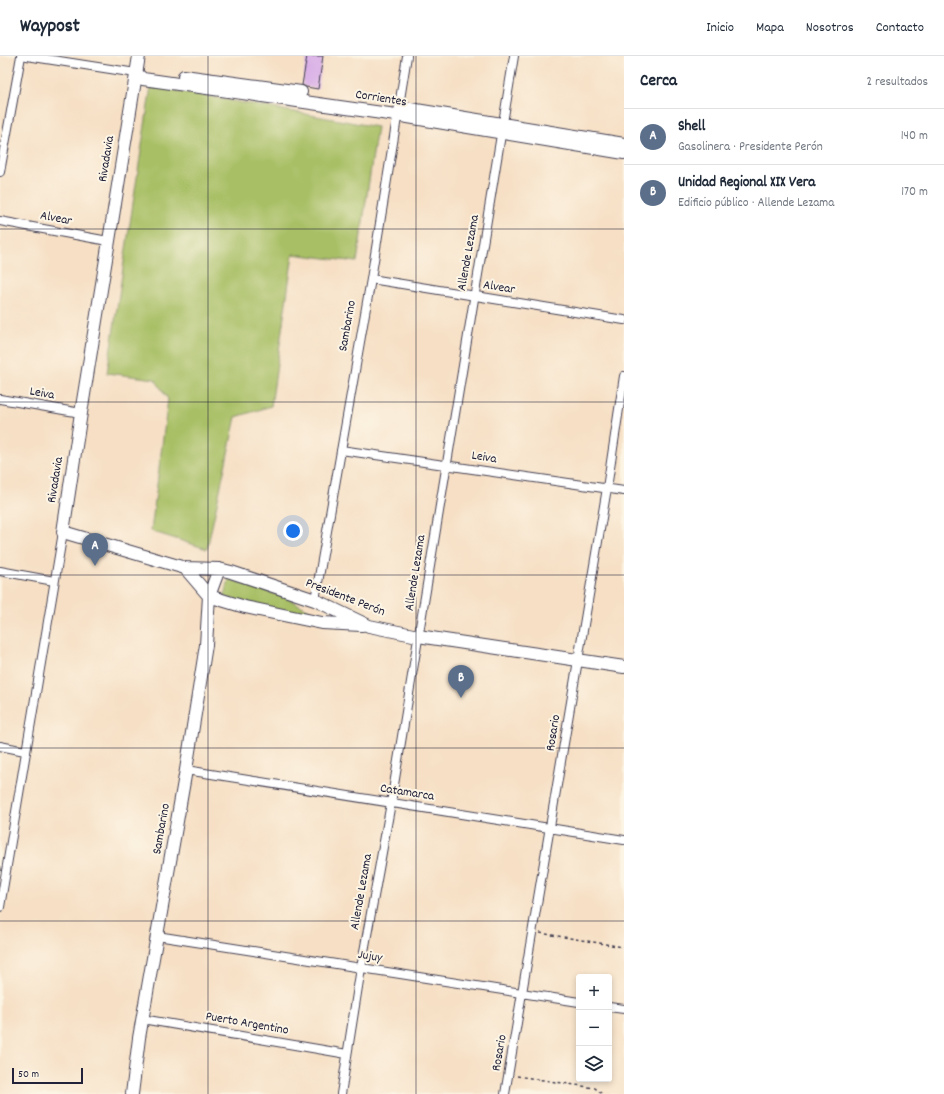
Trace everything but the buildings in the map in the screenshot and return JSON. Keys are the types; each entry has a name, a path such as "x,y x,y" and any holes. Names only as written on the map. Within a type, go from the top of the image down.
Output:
{"street":[{"path":"0,172 21,56"},
{"name":"Corrientes","path":"27,56 136,73 147,71 245,84 503,128 624,144"},
{"name":"Rivadavia","path":"0,907 63,532 138,56"},
{"name":"Sambarino","path":"315,600 371,279 407,56"},
{"name":"Allende Lezama","path":"341,1094 360,968 391,803 514,56"},
{"name":"Corrientes","path":"503,128 624,153"},
{"name":"Alvear","path":"0,221 108,241"},
{"name":"Alvear","path":"371,279 624,320"},
{"name":"Rosario","path":"505,1094 607,488 624,376"},
{"name":"Leiva","path":"0,398 81,413"},
{"name":"Leiva","path":"341,450 624,491"},
{"name":"Presidente Perón","path":"63,532 185,568 219,569 231,572 315,600 369,626 418,636 624,667"},
{"path":"185,568 209,596 245,607 322,623 369,626"},
{"name":"Sambarino","path":"132,1094 142,1019 186,770 206,645 209,596 219,569"},
{"path":"0,571 54,581"},
{"path":"0,746 25,751"},
{"name":"Catamarca","path":"186,770 624,840"},
{"name":"Jujuy","path":"157,936 576,1002"},
{"path":"612,1007 624,1009"},
{"name":"Puerto Argentino","path":"142,1019 347,1054"}],"path":[{"path":"533,932 623,947"},
{"path":"509,1074 594,1088 602,1094"}],"green space":[{"path":"151,86 377,127 357,262 293,254 271,406 236,417 207,549 151,531 168,399 155,379 107,373"},
{"path":"229,579 287,598 316,614 293,614 224,597"}],"place":[{"name":"Shell","path":"95,566"},
{"name":"Unidad Regional XIX Vera","path":"461,698"}]}
